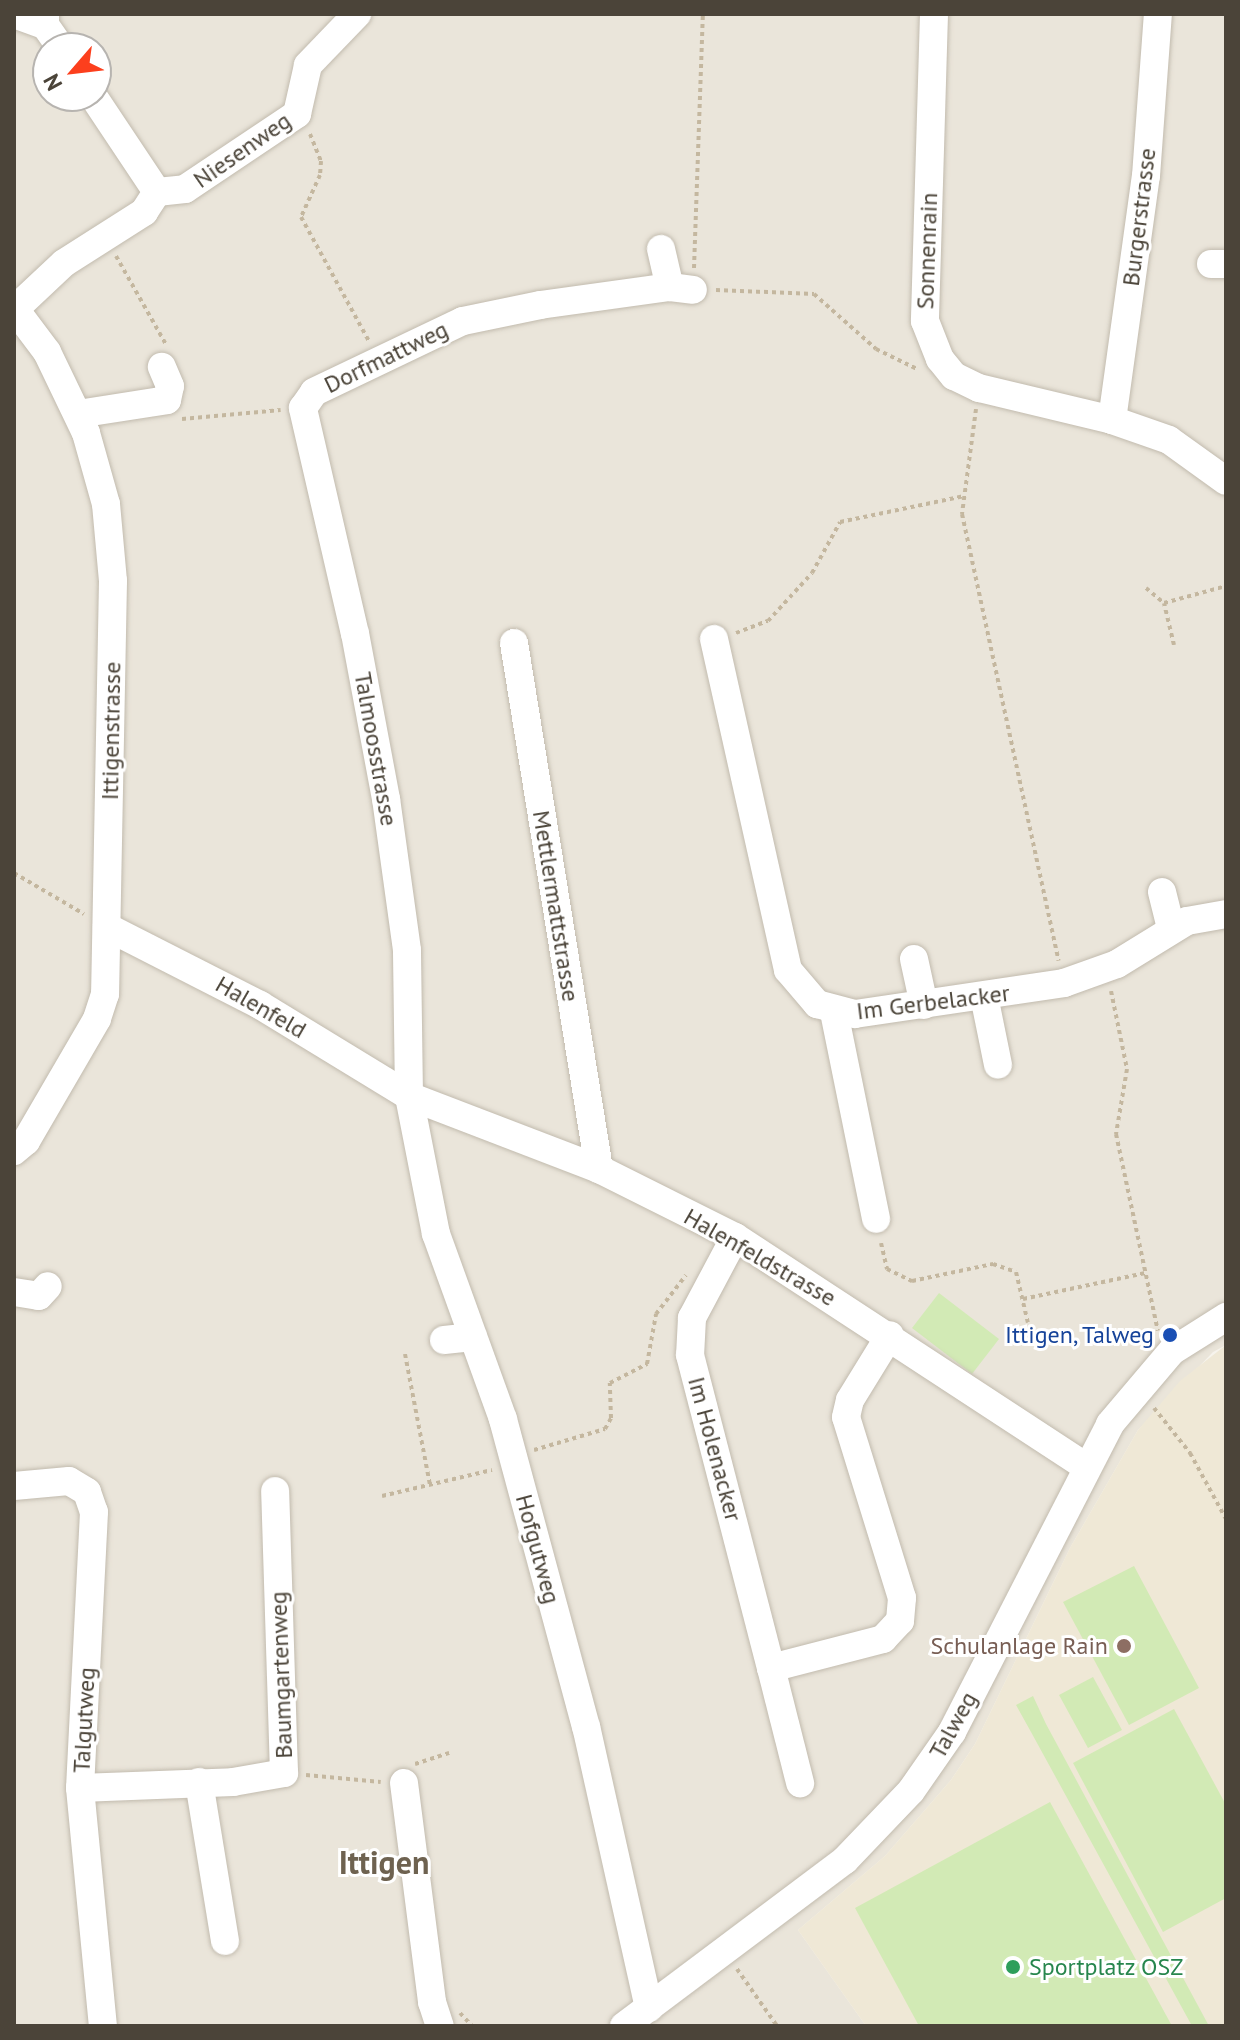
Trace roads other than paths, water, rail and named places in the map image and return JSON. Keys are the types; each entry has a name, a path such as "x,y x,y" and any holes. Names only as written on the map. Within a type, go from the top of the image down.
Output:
{"street":[{"path":"14,14 50,29"},
{"name":"Niesenweg","path":"157,192 185,189 297,114 308,65 357,14"},
{"name":"Sonnenrain","path":"934,14 925,321 933,347 967,382 1112,420"},
{"name":"Burgerstrasse","path":"1112,420 1146,176 1158,14"},
{"path":"15,309 64,263 144,212 157,192 104,112"},
{"name":"Dorfmattweg","path":"303,408 314,392 463,321 672,267"},
{"name":"Ittigenstrasse","path":"14,1151 26,1141 97,1019 105,994 111,549 101,481 78,414 47,352 15,309"},
{"path":"78,414 167,400 170,386 166,358"},
{"name":"Talmoosstrasse","path":"303,408 355,634 386,799 407,950 409,1096"},
{"path":"1112,420 1169,440 1226,481"},
{"name":"Im Gerbelacker","path":"714,639 788,970 803,993 834,1012 924,1005 1064,983 1107,969 1171,928 1199,917 1226,914"},
{"name":"Mettlermattstrasse","path":"514,643 599,1169"},
{"path":"1162,892 1171,928"},
{"name":"Halenfeld","path":"107,927 260,1005 409,1096"},
{"path":"914,959 924,1005"},
{"path":"984,996 998,1065"},
{"path":"834,1012 876,1219"},
{"name":"Halenfeldstrasse","path":"409,1096 599,1169 735,1237 890,1335 1085,1466"},
{"name":"Hofgutweg","path":"409,1096 436,1234 514,1460 586,1727 649,2008"},
{"name":"Im Holenacker","path":"735,1237 692,1318 689,1334 800,1783"},
{"path":"14,1292 39,1296 48,1286"},
{"name":"Talweg","path":"624,2026 726,1954 845,1860 930,1766 1085,1466 1137,1389 1172,1351 1226,1317"},
{"path":"771,1668 883,1639 900,1621 902,1598 846,1417 850,1400 890,1335"},
{"path":"444,1340 473,1337"},
{"name":"Talgutweg","path":"14,1486 69,1481 87,1492 94,1512 80,1788 103,2026"},
{"name":"Baumgartenweg","path":"80,1788 199,1782 284,1773 275,1491"},
{"path":"199,1782 225,1941"},
{"path":"404,1783 432,2002 440,2026"}],"place":[{"name":"Ittigen, Talweg","path":"1170,1335"},
{"name":"Schulanlage Rain","path":"1124,1646"},
{"name":"Sportplatz OSZ","path":"1013,1967"}],"district":[{"name":"Ittigen","path":"384,1862"}]}
